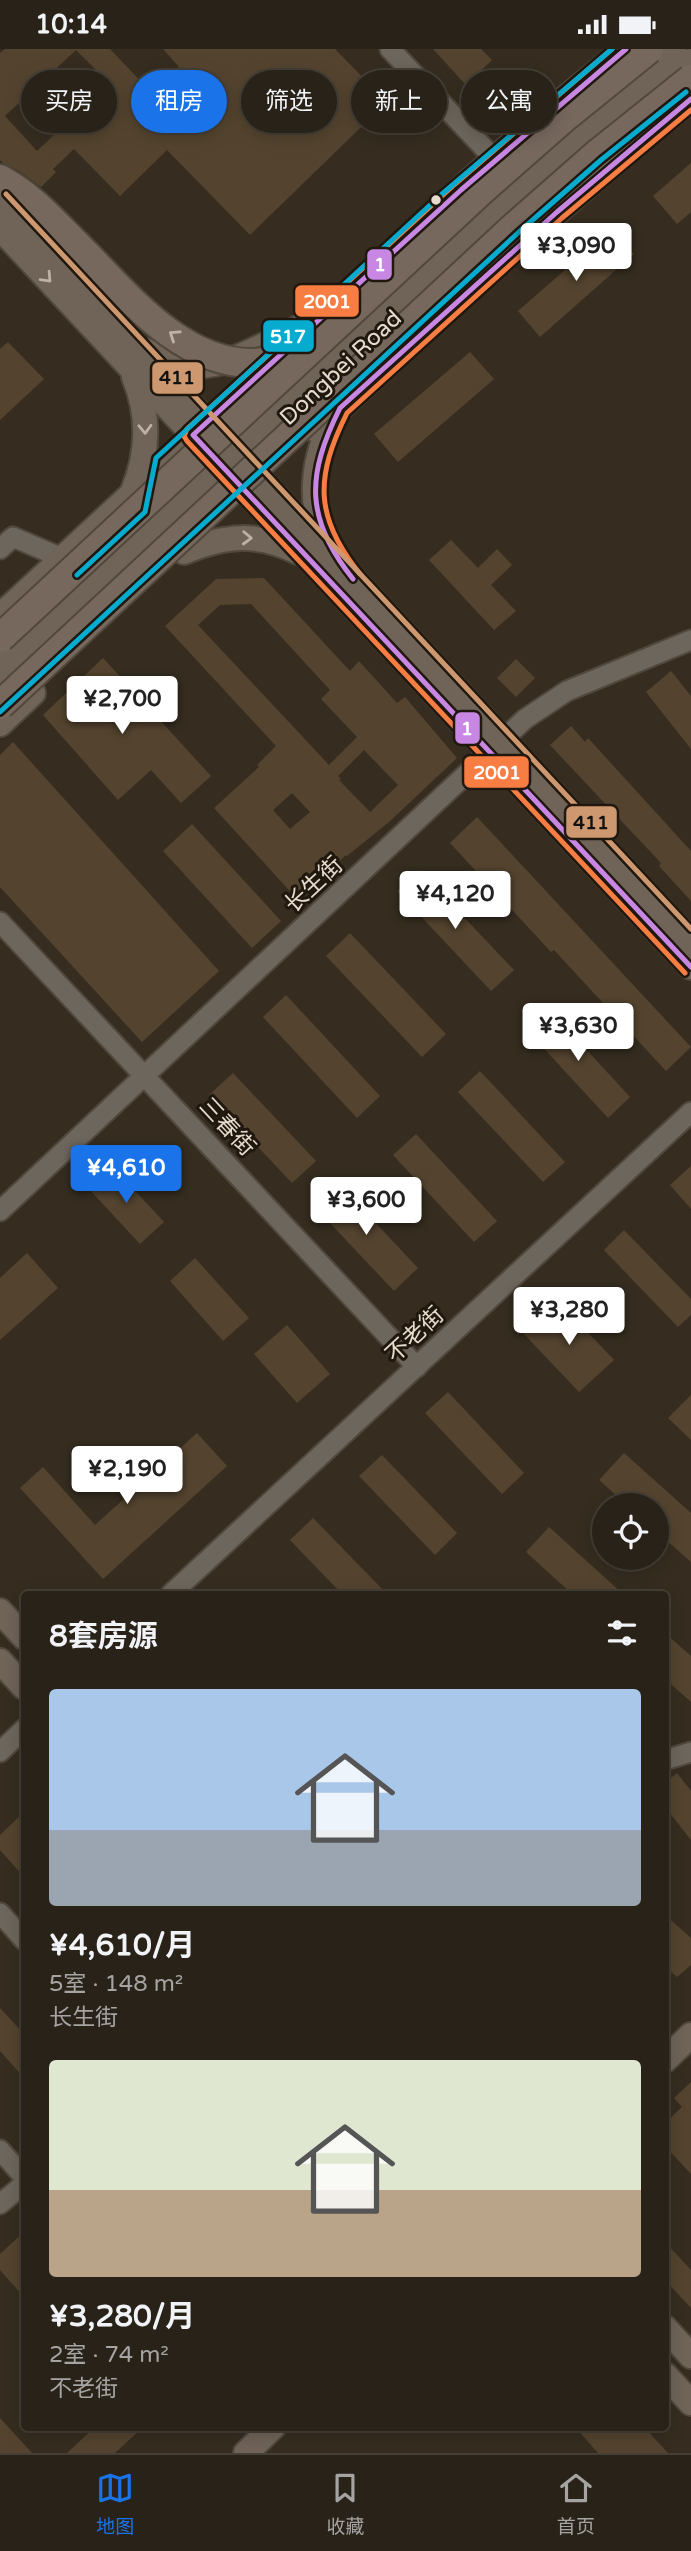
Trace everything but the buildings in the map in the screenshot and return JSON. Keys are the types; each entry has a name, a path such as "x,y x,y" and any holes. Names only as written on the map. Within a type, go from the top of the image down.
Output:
{"highway":[{"path":"0,638 326,324 565,117 649,49"},
{"path":"0,705 514,227 596,155 691,79"},
{"path":"0,179 37,204 167,330 197,350 228,361 255,363 282,357 304,348 326,324"}],"main road":[{"path":"0,616 200,429 326,324 494,159 626,49"},
{"name":"Dongbei Road","path":"0,659 134,547 229,459 313,380 514,180 573,128 674,49"},
{"name":"Dongbei Road","path":"313,380 358,351 586,144 691,61"},
{"path":"0,724 525,238 606,167 691,99"},
{"path":"0,201 125,334 200,429"},
{"path":"0,228 129,366 200,429 229,459 308,558 691,942"},
{"path":"125,334 170,364 194,367 216,365 326,324"},
{"path":"342,567 326,539 316,512 314,484 318,454 340,408 358,351"},
{"path":"129,366 141,393 146,421 146,446 133,492"},
{"name":"Dongbei Road","path":"0,685 134,547 153,516 229,459"},
{"path":"153,516 162,464"},
{"path":"254,487 342,567 691,967"},
{"path":"184,552 210,541 261,539 284,546 308,558"},
{"path":"0,1611 21,1634"},
{"path":"0,1661 21,1684"},
{"path":"669,2056 691,2035"},
{"path":"669,2332 691,2356"},
{"path":"669,2379 691,2403"},
{"path":"246,2453 266,2431"}],"street":[{"path":"390,49 514,180"},
{"path":"0,549 13,537 62,558"},
{"name":"长生街","path":"0,1211 525,719 567,691 691,640"},
{"name":"三春街","path":"0,922 417,1367"},
{"name":"不老街","path":"174,1591 691,1112"},
{"path":"0,1752 21,1732"},
{"path":"669,1759 691,1752"},
{"path":"0,1913 21,1937"},
{"path":"0,2150 21,2174"},
{"path":"0,2204 21,2186"}],"transit line":[{"name":"2001","path":"612,49 455,184 187,429 184,436 685,973"},
{"name":"517","path":"77,575 145,512 156,458 442,194 612,49"},
{"name":"1","path":"626,49 461,190 193,435 691,967"},
{"name":"517","path":"0,712 519,232 601,160 686,92"},
{"name":"1","path":"353,579 326,537 316,496 321,455 340,408 557,212 691,99"},
{"name":"2001","path":"360,574 334,534 324,496 329,457 347,413 562,218 691,110"},
{"name":"411","path":"6,194 691,929"}]}
